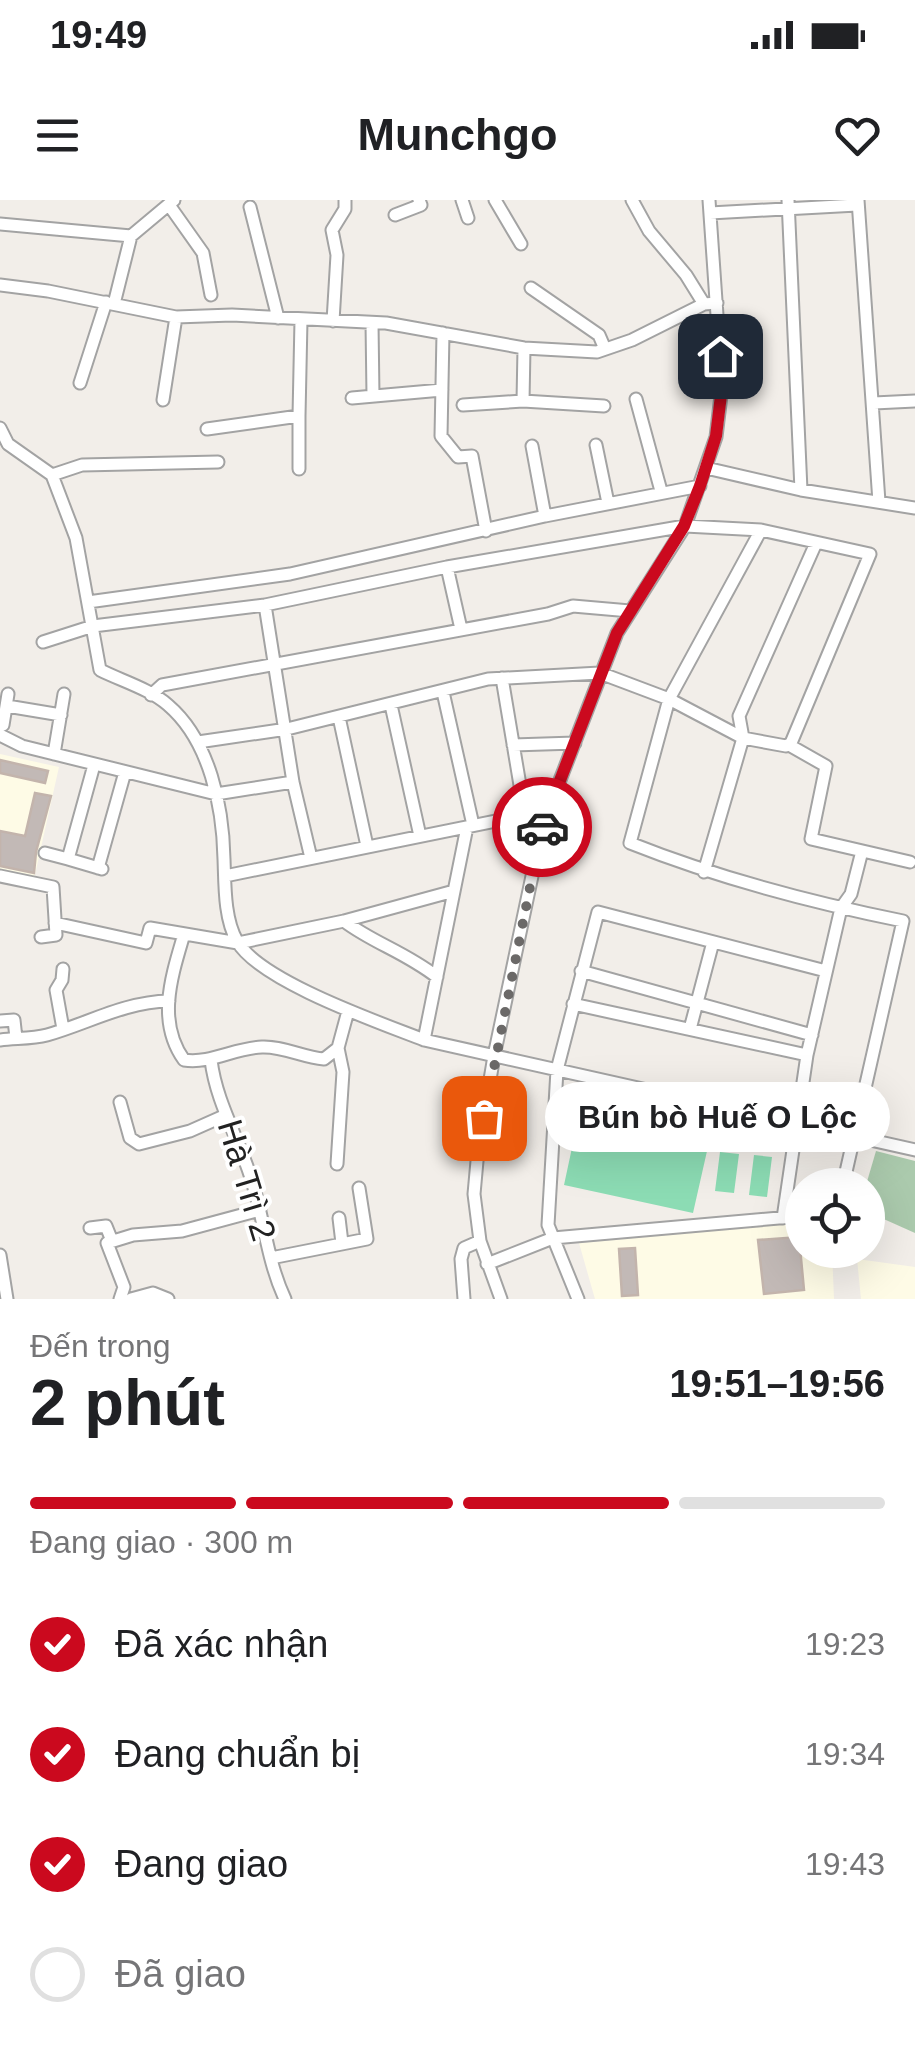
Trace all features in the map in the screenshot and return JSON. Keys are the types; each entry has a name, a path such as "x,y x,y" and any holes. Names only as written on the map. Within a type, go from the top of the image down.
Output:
{"street":[{"path":"334,321 337,256 332,230 345,209 345,200"},
{"path":"395,215 422,205 418,200"},
{"path":"462,200 468,218"},
{"path":"495,200 521,244"},
{"path":"632,200 649,231 711,304"},
{"path":"80,383 131,236 172,202 203,254 211,295"},
{"path":"501,1299 480,1241 474,1194 494,1056 543,824 600,673 630,612 684,526 716,436 722,387 711,304 710,206 857,202 878,502"},
{"path":"788,203 802,490"},
{"path":"250,207 278,318"},
{"path":"0,224 131,236"},
{"path":"0,285 176,317 232,315 372,323 524,348 597,352 711,304"},
{"path":"531,288 598,334 605,349"},
{"path":"163,400 176,317"},
{"path":"299,469 301,320"},
{"path":"372,323 373,396"},
{"path":"443,332 441,436 458,457 472,456 486,531"},
{"path":"523,401 524,348"},
{"path":"352,398 442,390"},
{"path":"636,399 661,491"},
{"path":"874,403 915,400"},
{"path":"463,406 523,401 604,406"},
{"path":"207,429 298,416"},
{"path":"0,428 8,444 52,475 76,538 100,670 168,705 198,742 216,794 224,838 230,919 238,943 259,963 348,1011 424,1040 915,1150"},
{"path":"532,446 544,516"},
{"path":"596,446 608,503"},
{"path":"52,475 82,465 218,462"},
{"path":"706,468 802,490 915,508"},
{"path":"88,602 290,574 544,516 700,486"},
{"path":"44,642 93,626 265,605 446,567 684,526 761,530 870,554 789,745"},
{"path":"761,530 669,699 630,843 704,872 903,920 848,1168"},
{"path":"704,872 743,738 739,716 816,543"},
{"path":"446,567 462,629"},
{"path":"265,605 293,782 312,858"},
{"path":"151,694 162,685 548,614 573,606 630,612"},
{"path":"198,742 287,729 502,678 600,673 669,699 743,738 789,745 826,766 812,839 910,862"},
{"path":"502,678 524,816"},
{"path":"424,1040 470,826 444,692"},
{"path":"54,754 64,694"},
{"path":"61,715 8,700 2,730 28,754 54,754 216,794 293,782"},
{"path":"391,705 420,836"},
{"path":"340,717 367,846"},
{"path":"513,745 575,743"},
{"path":"68,859 94,765"},
{"path":"45,854 101,869 125,772"},
{"path":"225,876 524,816 543,824"},
{"path":"487,1264 553,1238 783,1218 812,1035 841,908 850,894 862,851"},
{"path":"0,876 53,887 56,891 56,935 41,936"},
{"path":"55,924 146,943 150,928 238,943 454,890"},
{"path":"578,1299 548,1226 557,1070 598,912 826,971"},
{"path":"344,920 364,936 414,959 437,977"},
{"path":"184,934 169,1002 170,1026 180,1056 192,1061 210,1060 236,1050 277,1046 304,1056 324,1058 338,1048"},
{"path":"690,1030 713,942"},
{"path":"62,968 62,980 56,990 63,1028"},
{"path":"582,972 812,1035"},
{"path":"0,1040 41,1036 139,1003 169,1002"},
{"path":"573,1004 808,1055"},
{"path":"337,1164 344,1072 338,1048 348,1011"},
{"path":"0,1021 14,1020 16,1038"},
{"name":"Hà Trì 2","path":"210,1060 226,1115 250,1174 285,1299"},
{"path":"120,1102 130,1138 139,1144 226,1115"},
{"path":"271,1258 368,1237 358,1188"},
{"path":"120,1299 124,1287 107,1243 133,1235 182,1231 260,1210"},
{"path":"339,1218 342,1243"},
{"path":"90,1228 106,1226 112,1241"},
{"path":"464,1299 464,1248 480,1241"},
{"path":"0,1255 7,1299"},
{"path":"132,1299 153,1293 168,1299"}],"shaded area":[{"path":"0,754 59,767 34,879 0,872"},
{"path":"785,1224 785,1268 833,1268 834,1299 595,1299 579,1243"},
{"path":"885,1263 915,1267 915,1299 861,1299 858,1268 885,1268"}],"green space":[{"path":"582,1101 712,1129 693,1213 564,1185"},
{"path":"876,1151 915,1161 915,1233 885,1220 885,1168 871,1168"},
{"path":"720,1152 739,1154 734,1193 715,1191"},
{"path":"754,1155 772,1157 767,1197 749,1195"}],"building":[{"path":"0,760 48,771 45,783 0,773"},
{"path":"35,793 51,796 34,873 0,866 0,831 25,836"},
{"path":"785,1238 785,1268 802,1268 804,1290 764,1294 758,1240"},
{"path":"635,1248 638,1295 622,1296 619,1249"}],"way so far":[{"path":"484,1118 542,827"}],"place":[{"name":"Bún bò Huế O Lộc","path":"484,1118"}],"route":[{"path":"542,827 617,633 684,526 700,486 716,436 722,387 720,356"}]}
